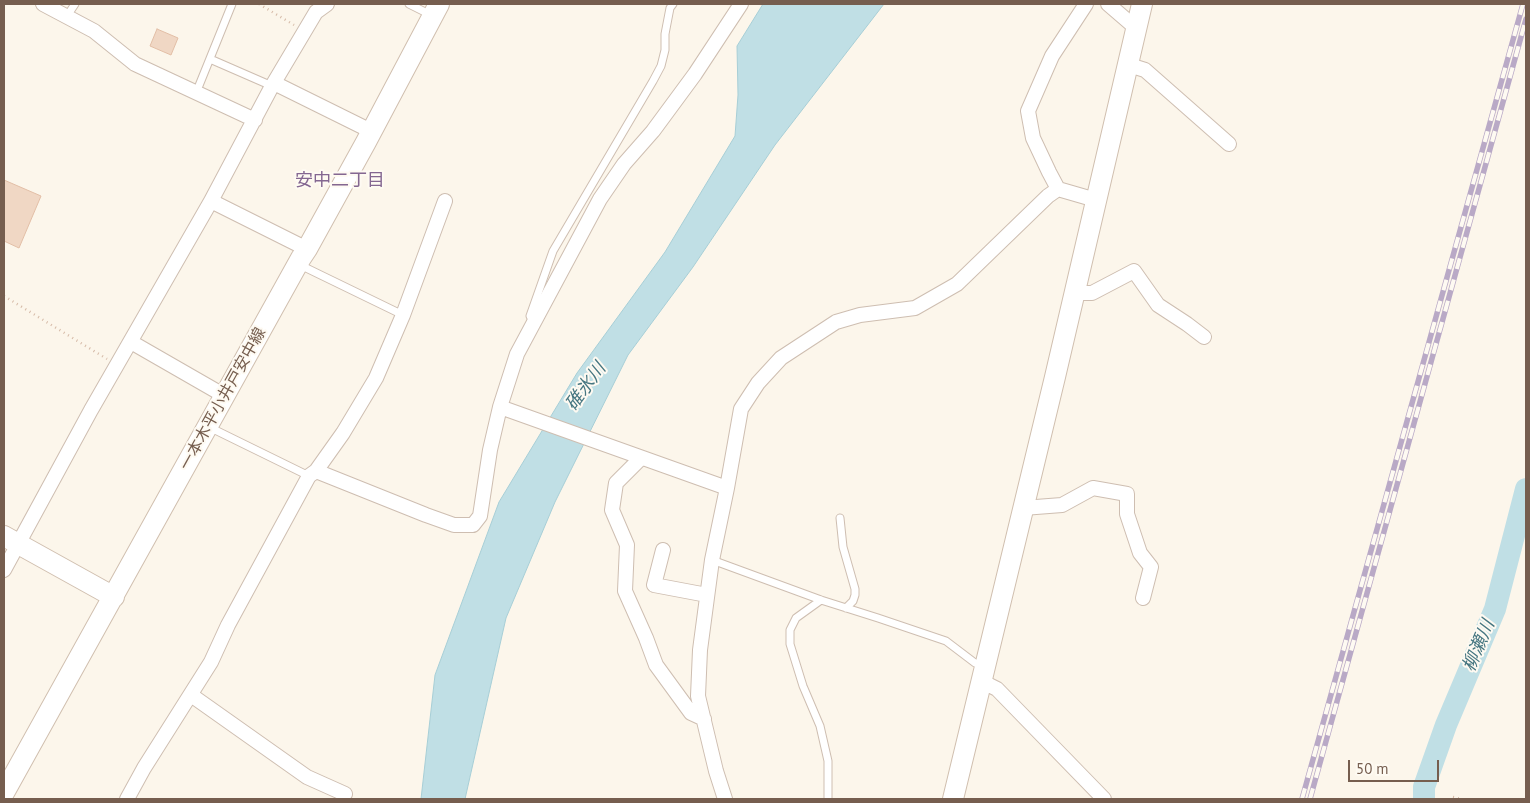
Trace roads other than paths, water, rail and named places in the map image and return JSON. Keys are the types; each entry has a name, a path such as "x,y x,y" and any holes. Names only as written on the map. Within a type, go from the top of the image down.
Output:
{"street":[{"path":"43,4 94,31 135,64 254,120"},
{"path":"4,570 11,540 118,365 211,201 273,84 316,12 326,4"},
{"path":"313,474 454,525 473,525 480,516 490,450 504,408 516,354 600,200 624,164 653,131 695,74 741,4"},
{"path":"1086,4 1052,56 1028,111 1033,138 1058,189 1096,200"},
{"path":"1108,4 1137,29"},
{"path":"953,799 1142,4"},
{"name":"一本木平小井戸安中線","path":"4,793 372,131 436,10"},
{"path":"1129,64 1145,70 1229,144"},
{"path":"273,84 372,131"},
{"path":"725,799 716,771 698,696 700,650 712,560 741,409 758,382 781,358 836,322 860,315 915,308 957,284 1048,196 1058,189"},
{"path":"211,201 302,257"},
{"path":"127,799 144,768 211,662 228,626 313,474 343,433 376,378 403,315 445,201"},
{"path":"1074,293 1092,293 1134,271 1158,305 1204,337"},
{"path":"131,342 225,396"},
{"path":"504,408 727,488"},
{"path":"637,457 616,483 612,510 627,545 625,591 656,665 691,713 704,719"},
{"path":"1023,508 1062,505 1094,488 1126,494 1127,514 1140,553 1151,567 1143,598"},
{"path":"11,540 114,597"},
{"path":"662,550 654,585 707,595"},
{"path":"983,673 1104,799"},
{"path":"191,695 307,777 345,794"}],"lane":[{"path":"67,16 75,4"},
{"path":"196,93 232,4"},
{"path":"409,4 436,10"},
{"path":"533,322 530,316 553,251 661,66 665,50 666,25 670,8 673,4"},
{"path":"210,59 273,84"},
{"path":"302,257 403,315"},
{"path":"208,426 313,474"},
{"path":"840,518 843,547 855,589 853,601 846,608"},
{"path":"712,560 821,600 946,641 975,663 983,673"},
{"path":"821,600 796,618 790,630 790,644 803,686 820,726 828,761 828,799"}],"water":[{"name":"碓氷川","path":"763,4 884,4 775,145 693,267 628,355 555,502 506,618 465,799 421,799 435,675 499,502 577,373 665,252 735,136 738,95 737,46"}],"waterway":[{"name":"柳瀬川","path":"1424,799 1424,787 1446,725 1495,609 1526,489"}],"railway":[{"path":"1302,799 1523,4"},
{"path":"1310,799 1526,19"}],"district":[{"name":"安中二丁目","path":"340,181"}]}
